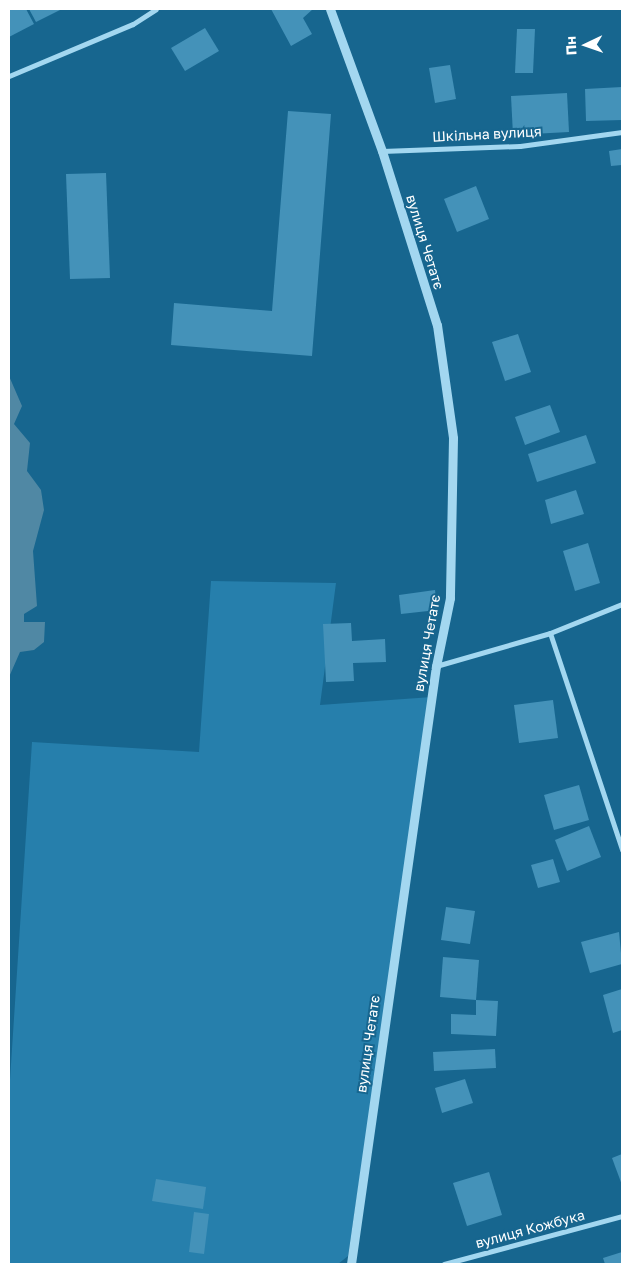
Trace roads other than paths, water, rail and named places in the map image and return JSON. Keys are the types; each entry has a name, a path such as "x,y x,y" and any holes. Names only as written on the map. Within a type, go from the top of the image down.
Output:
{"street":[{"path":"9,76 134,24 156,9"},
{"name":"вулиця Четатє","path":"330,9 382,151 437,325 453,438 450,598 436,666 351,1264"},
{"name":"Шкільна вулиця","path":"382,151 520,146 622,132"},
{"path":"436,666 550,633 622,604"},
{"path":"550,633 622,850"},
{"name":"вулиця Кожбука","path":"444,1264 622,1216"}]}
